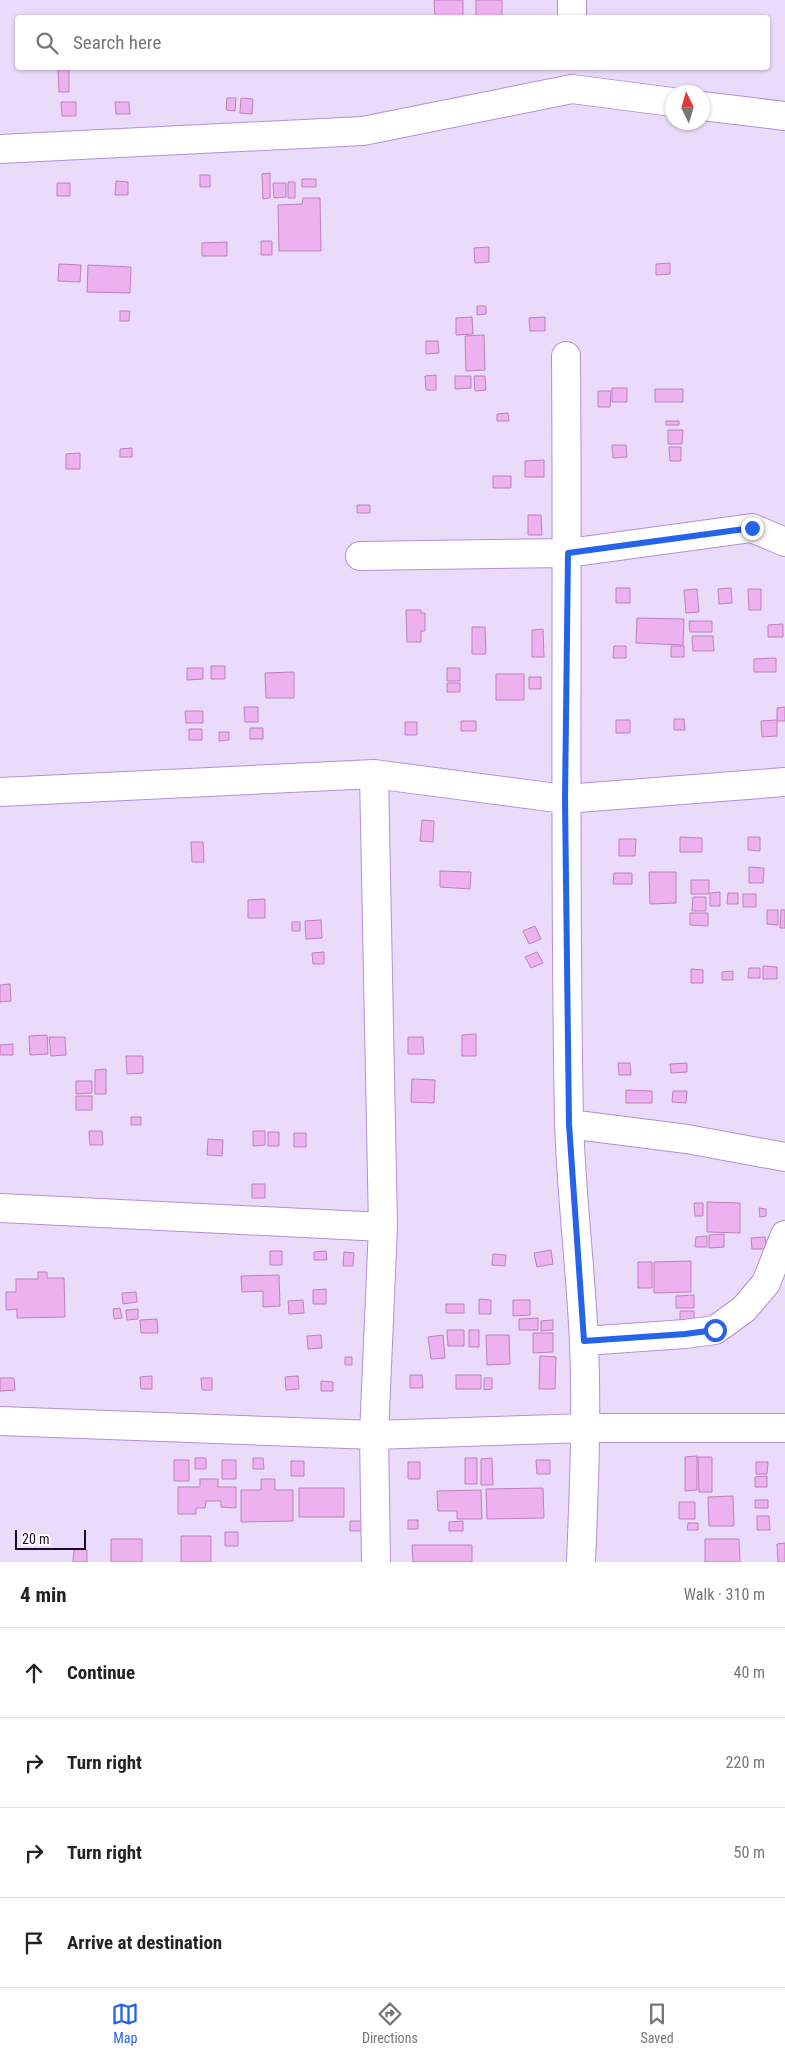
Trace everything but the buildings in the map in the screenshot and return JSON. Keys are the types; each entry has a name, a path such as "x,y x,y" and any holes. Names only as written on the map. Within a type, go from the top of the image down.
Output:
{"street":[{"path":"572,0 572,15"},
{"path":"0,149 363,131 572,78 665,100"},
{"path":"710,107 785,116"},
{"path":"566,356 568,553 565,799 569,1124 584,1341 587,1428 581,1562"},
{"path":"360,556 568,553 752,528 785,542"},
{"path":"374,774 383,1227 374,1435 376,1562"},
{"path":"0,792 374,774 565,799 785,782"},
{"path":"569,1124 687,1139 785,1157"},
{"path":"0,1208 383,1227"},
{"path":"584,1341 715,1330 744,1309 766,1283 785,1236"},
{"path":"0,1421 374,1435 587,1428 785,1428"}],"route":[{"path":"715,1330 584,1341 569,1124 565,799 568,553 752,528"}]}
